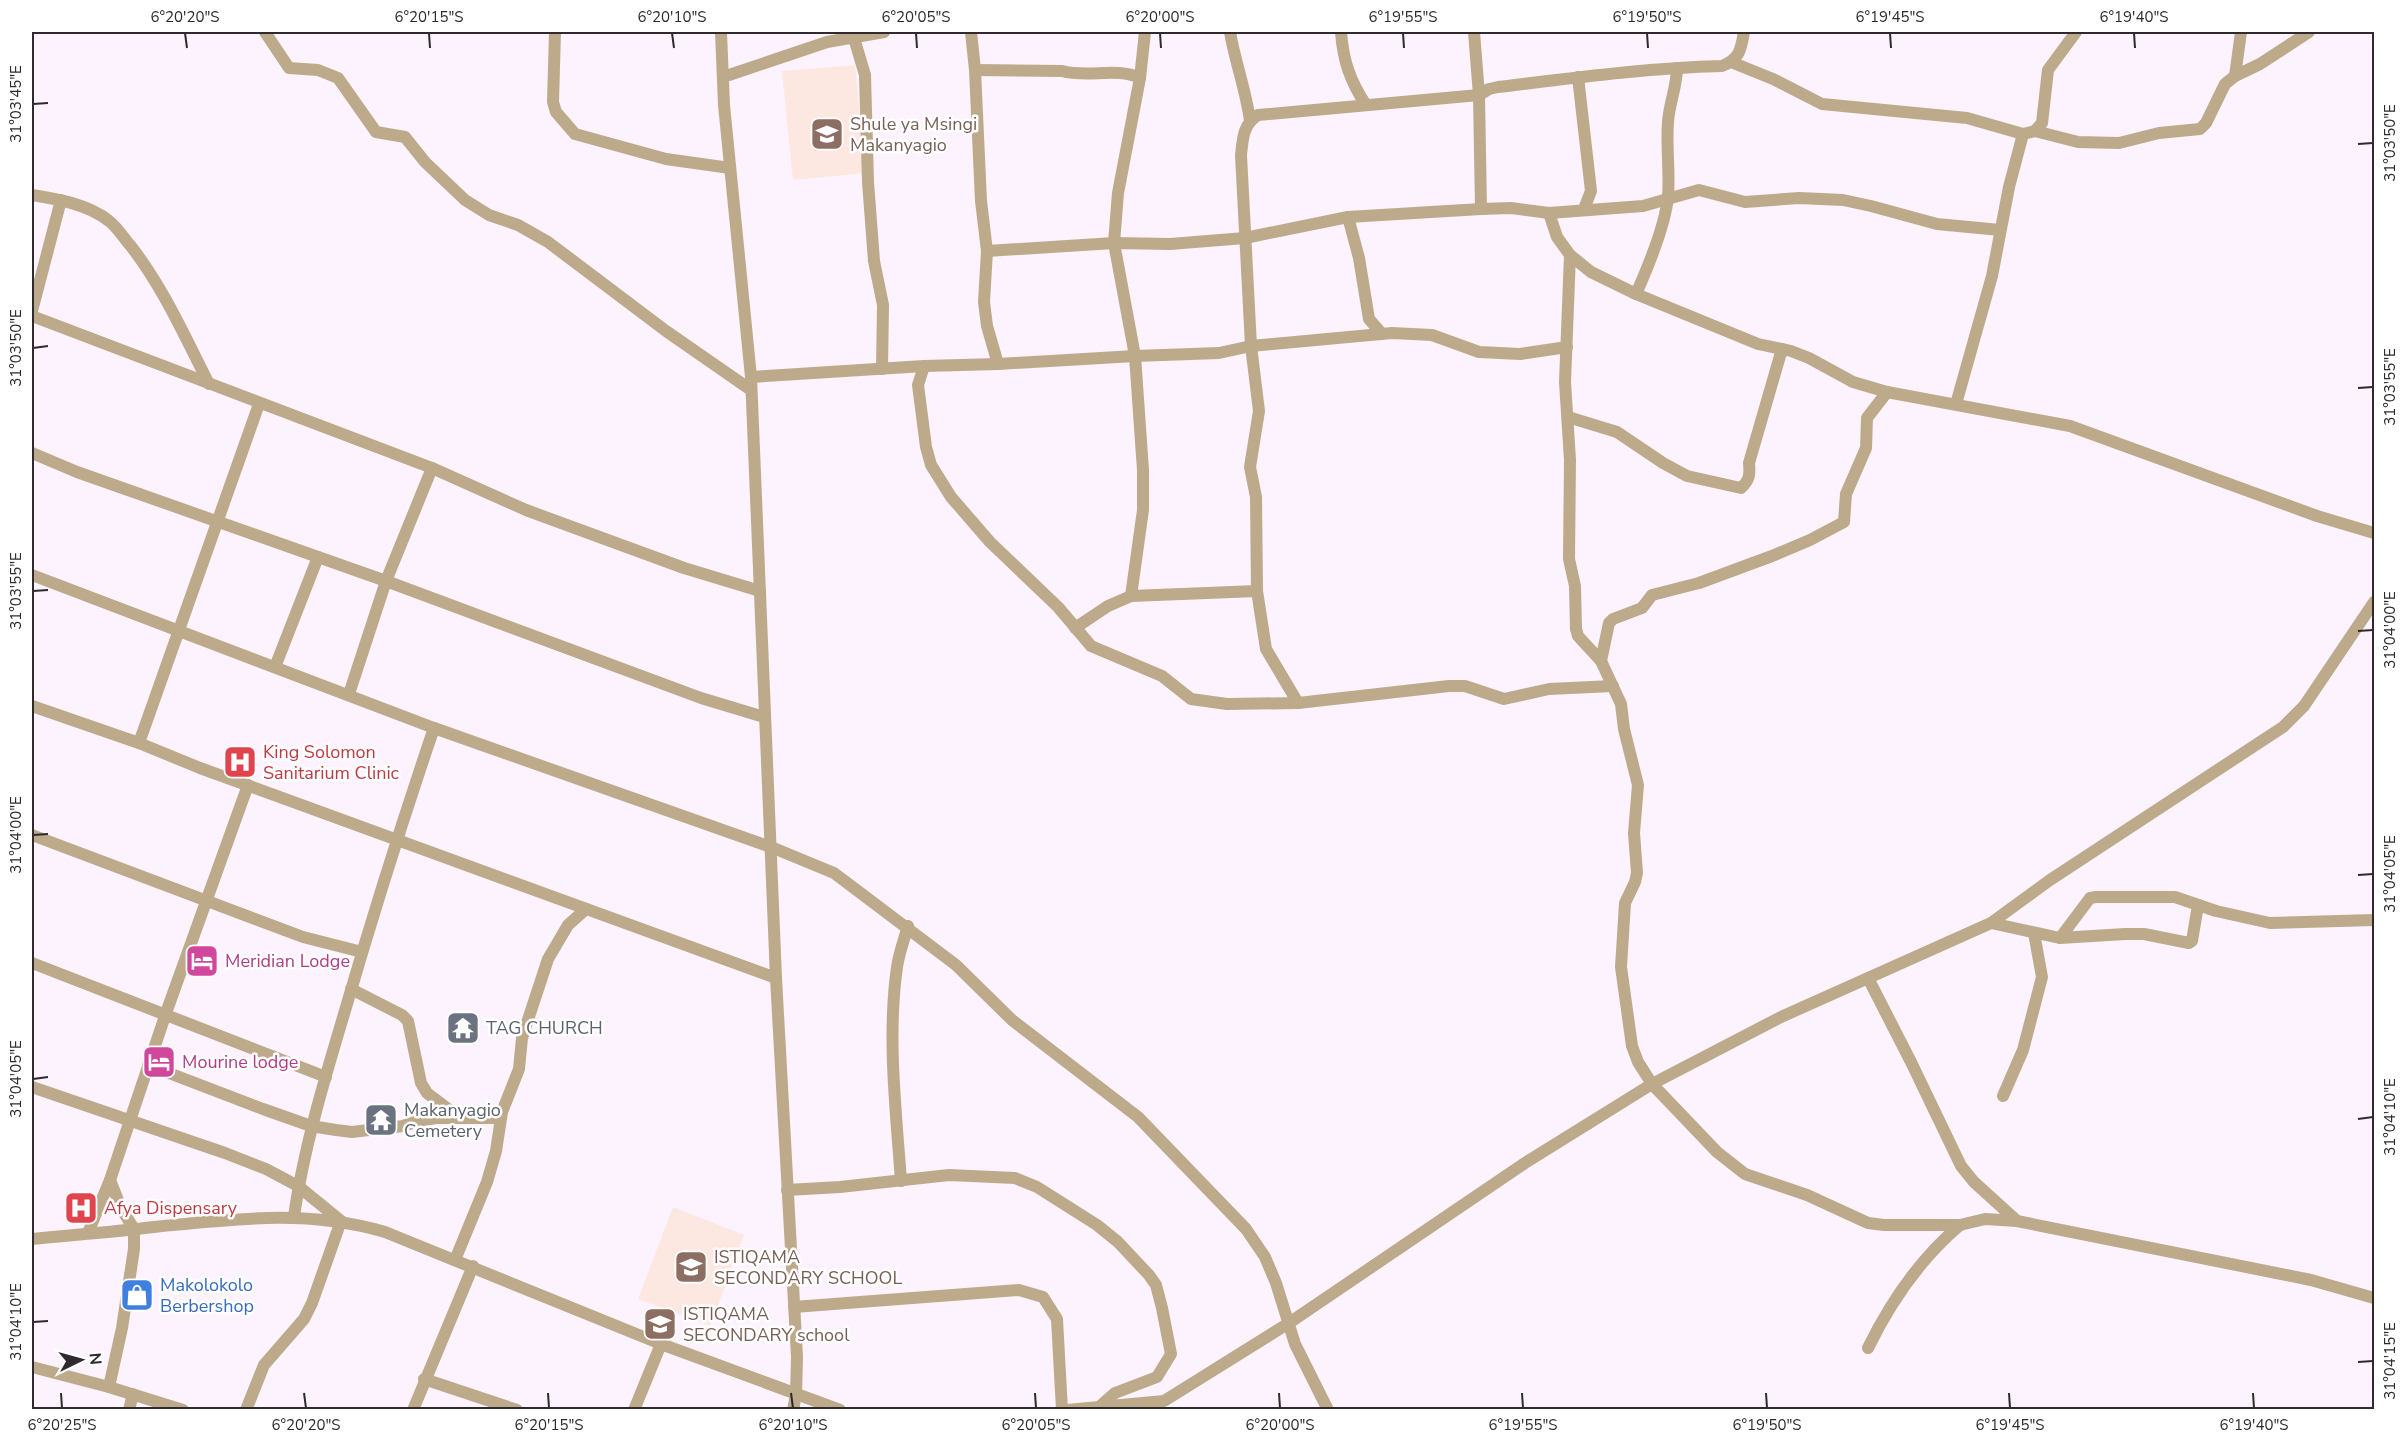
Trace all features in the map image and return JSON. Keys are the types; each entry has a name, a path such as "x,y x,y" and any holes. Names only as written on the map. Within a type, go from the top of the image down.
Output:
{"street":[{"path":"265,32 289,68 318,70 338,78 376,132 405,137 425,162 465,200 489,215 518,225 548,242 666,331 751,390"},
{"path":"555,32 553,102 556,112 565,125 576,134 666,159 729,168"},
{"path":"721,32 729,168 751,377 776,978 797,1357 796,1395 793,1410"},
{"path":"729,75 826,37 854,38 884,32"},
{"path":"971,32 981,201 987,250 984,303 987,326 998,364"},
{"path":"1131,596 1143,510 1143,470 1134,356 1114,243 1118,193 1140,78 1145,32"},
{"path":"1230,32 1250,121"},
{"path":"1341,32 1346,68 1366,105"},
{"path":"1474,32 1479,94 1481,208"},
{"path":"1298,703 1266,649 1257,591 1256,497 1251,467 1259,411 1251,346 1241,155 1244,131 1250,121 1258,115 1479,94 1489,88 1578,77 1722,66 1731,62 1741,52 1744,32"},
{"path":"1956,404 1992,276 2000,230 2029,133 2042,123 2048,70 2076,32"},
{"path":"2235,76 2241,32"},
{"path":"1731,62 1773,79 1822,104 1967,118 2078,142 2119,143 2159,133 2200,129 2206,123 2224,84 2309,32"},
{"path":"854,38 865,75 868,182 874,261 883,305 882,369"},
{"path":"1636,294 1650,263 1667,201 1667,124 1677,79 1677,68"},
{"path":"975,70 1062,71 1073,74 1122,72 1140,78"},
{"path":"1578,77 1591,191 1584,209"},
{"path":"1337,108 1355,88"},
{"path":"987,250 1114,243 1170,244 1245,238 1348,217 1481,208 1511,208 1549,213 1643,206 1699,190 1745,202 1799,198 1843,200 1937,224 2000,230"},
{"path":"32,195 61,200 87,209 108,220 118,230 143,262 168,304 209,384"},
{"path":"32,311 61,200"},
{"path":"1549,213 1557,237 1570,255 1591,272 1636,294 1758,344 1809,358 1853,382 1887,392 2070,426 2317,516 2374,533"},
{"path":"1348,217 1359,258 1367,313 1372,324 1382,334"},
{"path":"1570,255 1565,382 1570,460 1569,559 1575,586 1578,636 1601,661 1621,704 1624,729 1638,785 1634,833 1637,873 1625,903 1621,967 1632,1046 1638,1062 1652,1084 1717,1152 1745,1174 1807,1196 1868,1223 1960,1225 1985,1219 2017,1221 2311,1280 2374,1298"},
{"path":"32,316 432,468 526,510 684,568 760,591"},
{"path":"751,377 924,366 1219,353 1251,346 1382,334 1425,334 1479,352 1520,354 1567,347"},
{"path":"1568,417 1617,432 1687,476 1741,488 1750,477 1749,463 1782,349"},
{"path":"924,366 918,385 926,447 931,465 951,497 990,542 1058,607 1091,646 1162,676 1191,699 1227,704 1298,703 1449,686 1465,686 1504,699 1549,688 1613,686"},
{"path":"1601,661 1609,623 1612,619 1642,608 1652,595 1699,583 1772,556 1844,522 1846,494 1866,448 1867,418 1887,392"},
{"path":"139,743 259,404"},
{"path":"32,453 77,472 318,556 701,698 764,717"},
{"path":"349,694 386,581 432,468"},
{"path":"275,667 318,556"},
{"path":"32,575 434,728 771,847 834,873 956,964 1012,1020 1138,1117 1246,1229 1265,1257 1295,1344 1328,1410"},
{"path":"1075,627 1108,606 1131,596 1257,591"},
{"path":"1067,1410 1164,1401 1289,1323 1463,1203 1652,1084 1781,1017 1991,923 2050,880 2283,727 2304,706 2374,602"},
{"path":"32,706 139,743 398,841 776,978"},
{"path":"294,1216 311,1126 362,952 434,728"},
{"path":"88,1233 110,1180 128,1121 248,785"},
{"path":"32,835 303,938 362,952"},
{"path":"2060,938 2093,897 2175,897 2216,911 2270,923 2374,920"},
{"path":"1991,923 2060,938 2125,933 2144,934 2189,943 2192,941 2198,905"},
{"path":"455,1260 496,1151 500,1118 507,1093 519,1069 522,1038 548,959 568,925 586,909"},
{"path":"901,1181 895,1102 893,1011 897,965 908,926"},
{"path":"2002,1096 2023,1050 2042,977 2034,933"},
{"path":"32,963 166,1013 326,1077"},
{"path":"1868,978 1961,1166 1974,1182 2017,1221"},
{"path":"351,989 402,1015 408,1021 421,1083 427,1093 460,1118"},
{"path":"148,1065 311,1126 352,1132 403,1126 427,1119 500,1118"},
{"path":"32,1088 225,1153 298,1186 341,1221"},
{"path":"787,1190 949,1175 1015,1179 1037,1187 1097,1225 1118,1242 1149,1275 1155,1285 1162,1308 1170,1359 1157,1377 1115,1393 1098,1408"},
{"path":"109,1387 132,1271 134,1229 121,1208 110,1180"},
{"path":"32,1239 242,1218 294,1216 341,1221 385,1232 661,1344 840,1410"},
{"path":"246,1410 264,1365 304,1319 312,1303 341,1221"},
{"path":"1868,1348 1879,1326 1919,1268 1941,1241 1960,1225"},
{"path":"413,1410 473,1266"},
{"path":"794,1307 1019,1290 1037,1293 1047,1302 1057,1319 1062,1410"},
{"path":"634,1410 661,1344"},
{"path":"32,1368 109,1387 183,1410"},
{"path":"424,1379 515,1409"},
{"path":"129,1410 132,1394"}],"shaded area":[{"path":"855,65 865,173 793,180 782,71"},
{"name":"ISTIQAMA SECONDARY SCHOOL","path":"673,1207 744,1235 710,1326 638,1299"}],"place":[{"name":"Shule ya Msingi Makanyagio","path":"827,134"},
{"name":"King Solomon Sanitarium Clinic","path":"240,762"},
{"name":"Meridian Lodge","path":"202,961"},
{"name":"TAG CHURCH","path":"463,1028"},
{"name":"Mourine lodge","path":"159,1062"},
{"name":"Makanyagio Cemetery","path":"381,1120"},
{"name":"Afya Dispensary","path":"81,1208"},
{"name":"ISTIQAMA SECONDARY SCHOOL","path":"691,1267"},
{"name":"Makolokolo Berbershop","path":"137,1295"},
{"name":"ISTIQAMA SECONDARY school","path":"660,1324"}]}
